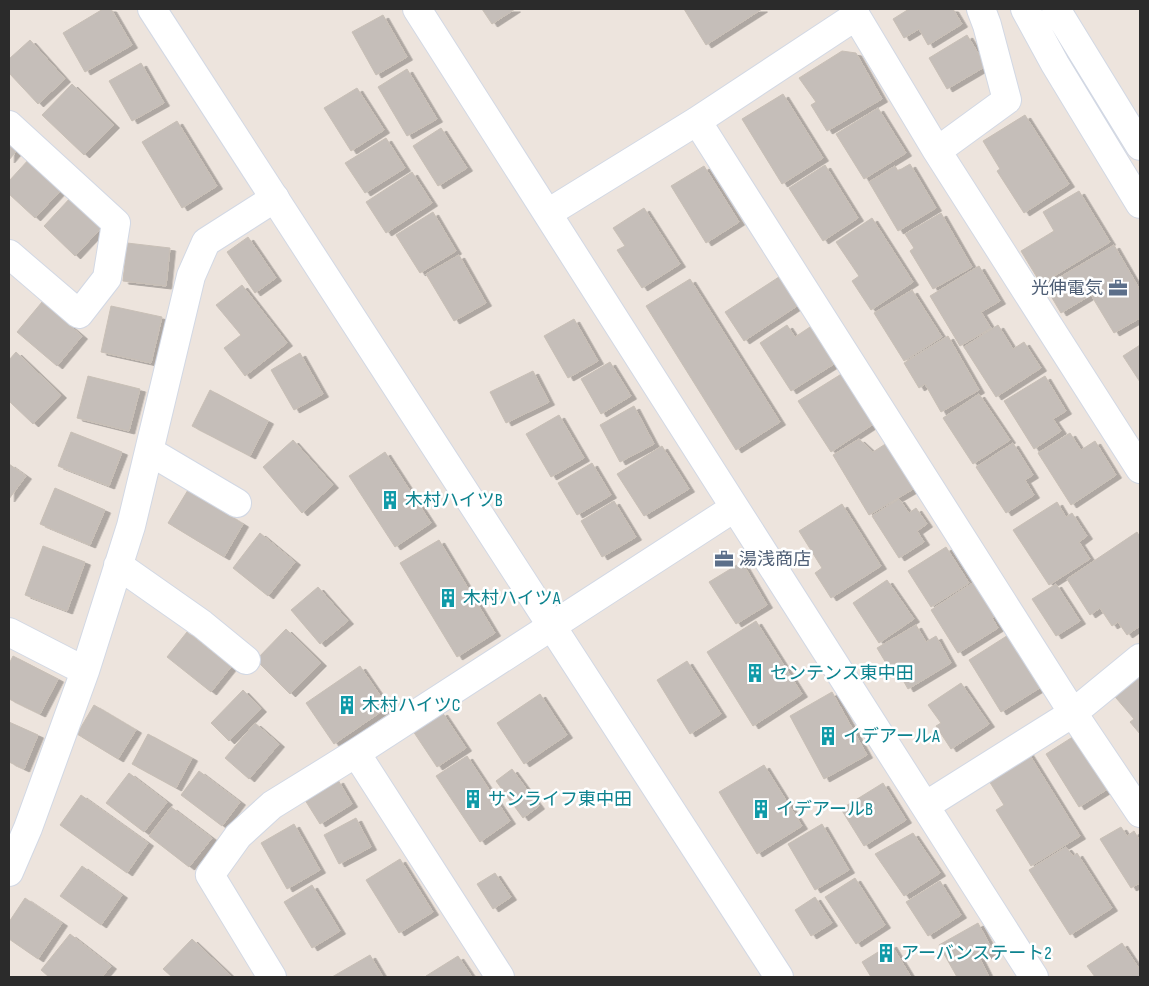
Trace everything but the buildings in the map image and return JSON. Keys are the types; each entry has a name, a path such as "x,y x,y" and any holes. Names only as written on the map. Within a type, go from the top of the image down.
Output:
{"street":[{"path":"152,9 779,977"},
{"path":"417,9 1034,977"},
{"path":"937,150 1007,100 981,9"},
{"path":"1025,9 1055,64 1140,204"},
{"path":"1056,9 1140,146"},
{"path":"548,213 697,121 856,16 937,150 1140,469"},
{"path":"697,121 1140,813"},
{"path":"9,125 116,223 107,278 79,314 9,254"},
{"path":"9,872 28,828 85,671 131,526 191,276 206,242 275,198"},
{"path":"149,450 237,503"},
{"path":"272,977 210,875 238,836 272,805 356,753 734,508"},
{"path":"118,564 202,624 246,660"},
{"path":"9,632 85,671"},
{"path":"925,806 1074,712 1140,658"},
{"path":"356,753 500,977"}],"place":[{"name":"光伸電気","path":"1118,288"},
{"name":"木村ハイツB","path":"390,500"},
{"name":"湯浅商店","path":"724,559"},
{"name":"木村ハイツA","path":"448,598"},
{"name":"センテンス東中田","path":"755,673"},
{"name":"木村ハイツC","path":"347,705"},
{"name":"イデアールA","path":"828,736"},
{"name":"サンライフ東中田","path":"473,799"},
{"name":"イデアールB","path":"761,809"},
{"name":"アーバンステート2","path":"886,953"}]}
